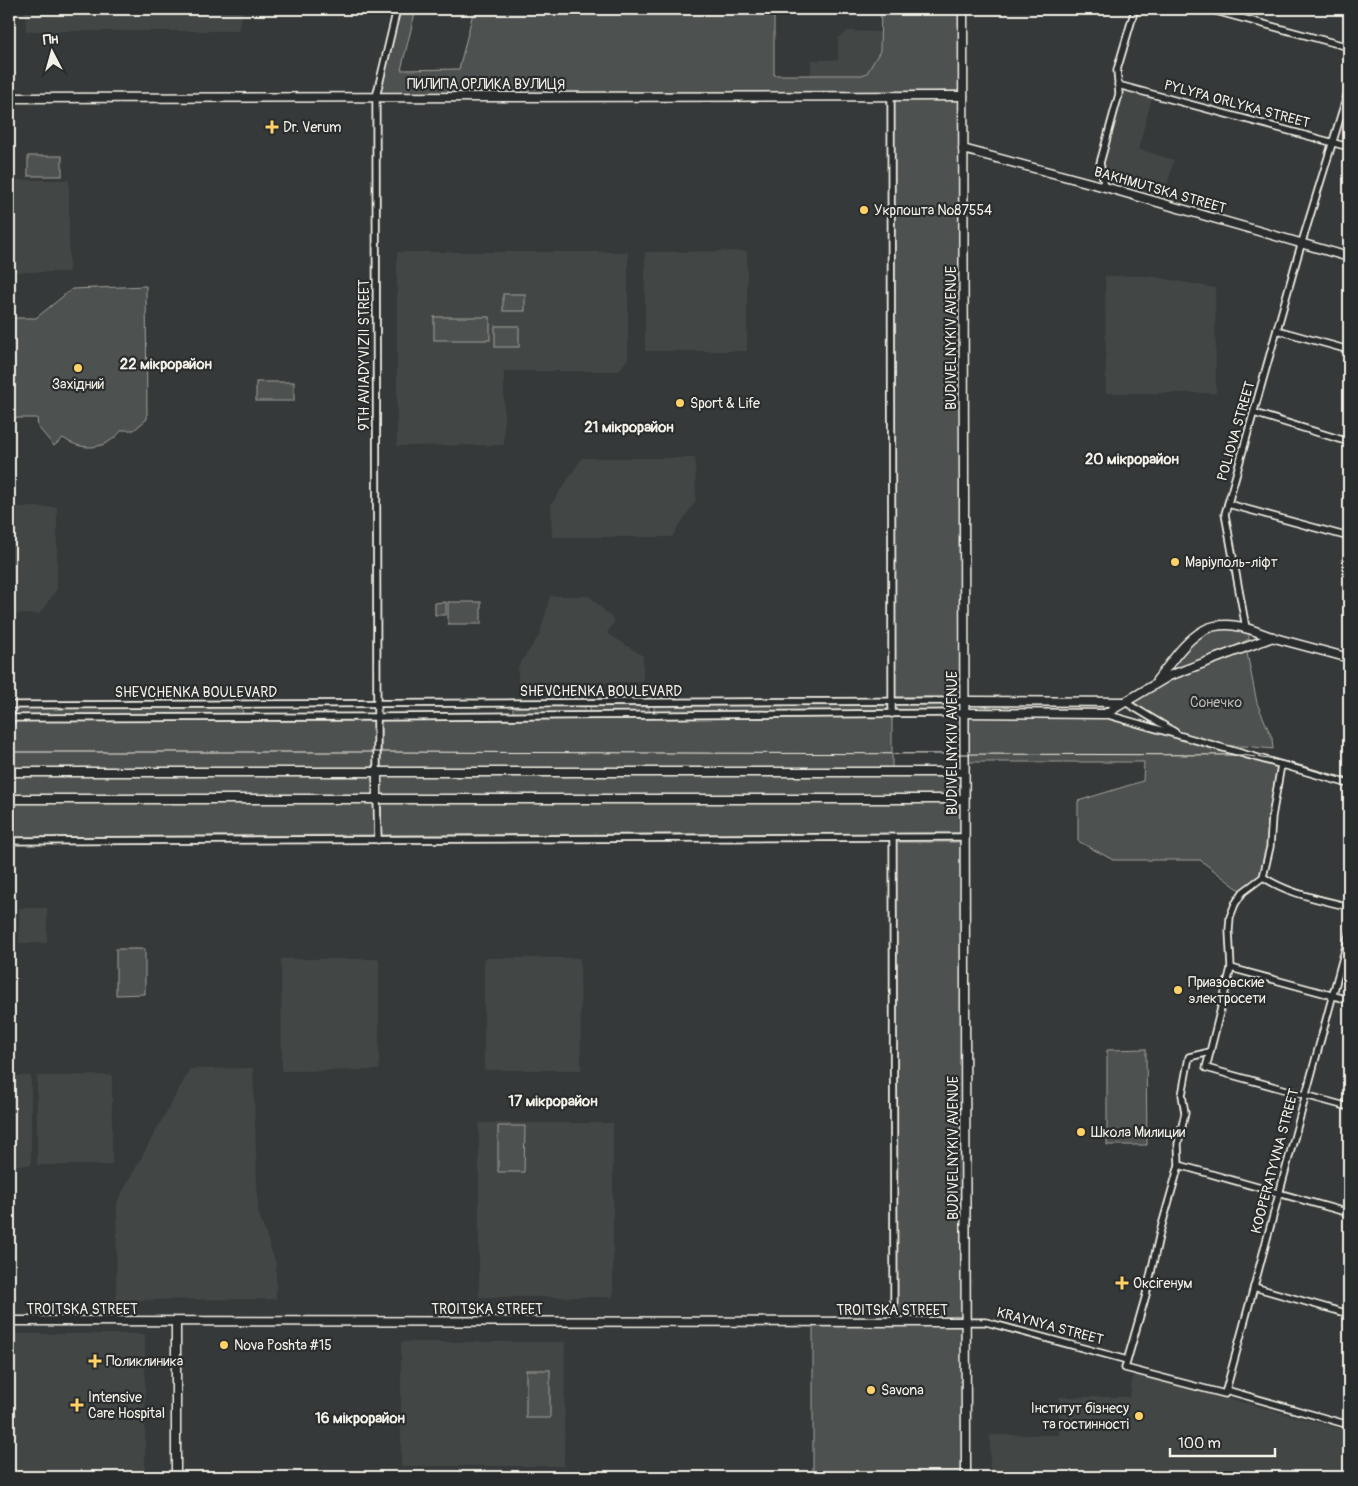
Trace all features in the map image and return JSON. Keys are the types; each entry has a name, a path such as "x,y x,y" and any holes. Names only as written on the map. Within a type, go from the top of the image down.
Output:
{"main road":[{"name":"BUDIVELNYKIV AVENUE","path":"962,9 966,1477"},
{"name":"ПИЛИПА ОРЛИКА ВУЛИЦЯ","path":"9,98 963,96"},
{"name":"BAKHMUTSKA STREET","path":"963,149 1105,187 1349,257"},
{"path":"1154,684 1188,642 1202,631 1222,625 1246,628 1349,658"},
{"path":"1106,714 1168,676 1273,637"},
{"name":"SHEVCHENKA BOULEVARD","path":"964,701 1125,702"},
{"name":"SHEVCHENKA BOULEVARD","path":"964,713 1106,714"},
{"path":"9,772 964,772"},
{"path":"377,772 378,799"},
{"path":"9,799 964,799"},
{"name":"TROITSKA STREET","path":"9,1322 966,1322"},
{"path":"176,1322 176,1477"}],"street":[{"name":"9TH AVIADYVIZII STREET","path":"377,772 376,97 397,9"},
{"path":"1105,187 1100,163 1119,94 1117,70 1135,9"},
{"path":"1208,9 1349,47"},
{"name":"PYLYPA ORLYKA STREET","path":"1118,86 1349,147"},
{"name":"POLIOVA STREET","path":"1246,628 1225,514 1302,244 1349,89"},
{"path":"891,96 892,714"},
{"path":"1277,330 1349,350"},
{"path":"1254,413 1349,442"},
{"path":"1228,504 1349,537"},
{"name":"SHEVCHENKA BOULEVARD","path":"9,705 964,701"},
{"name":"SHEVCHENKA BOULEVARD","path":"1125,702 1183,737"},
{"path":"510,704 510,716"},
{"path":"245,705 245,717"},
{"name":"SHEVCHENKA BOULEVARD","path":"9,718 964,713"},
{"name":"SHEVCHENKA BOULEVARD","path":"1106,714 1349,784"},
{"path":"1281,765 1272,817 1270,847 1263,877 1244,892 1235,904 1230,917 1231,968 1206,1068 1349,1107"},
{"path":"378,799 378,840"},
{"path":"9,841 964,837"},
{"path":"893,838 894,1322"},
{"path":"1263,877 1276,886 1292,892 1349,907"},
{"name":"KOOPERATYVNA STREET","path":"1225,1392 1349,935"},
{"path":"1231,968 1349,1000"},
{"path":"1210,1052 1190,1057 1182,1095 1185,1113 1178,1144 1179,1165 1160,1232 1146,1295 1125,1368 1349,1425"},
{"path":"1179,1165 1349,1212"},
{"path":"1254,1287 1349,1314"},
{"name":"KRAYNYA STREET","path":"966,1322 986,1322 1127,1360"}],"shaded area":[{"path":"25,9 243,9 238,31 26,31"},
{"path":"848,31 880,32 880,51 867,73 862,75 811,75 811,60 838,60 838,38"},
{"path":"1123,90 1152,98 1138,149 1174,160 1166,190 1105,173 1103,163"},
{"path":"9,180 69,180 69,272 9,272"},
{"path":"747,251 747,351 645,351 645,252"},
{"path":"397,252 628,252 628,358 619,371 504,371 504,445 397,446"},
{"path":"1105,276 1150,276 1215,288 1216,393 1106,393"},
{"path":"582,458 695,458 696,500 672,537 552,537 551,505"},
{"path":"9,507 57,507 57,589 39,614 9,614"},
{"path":"550,596 589,596 615,621 607,633 643,656 643,682 518,683 518,667 540,634"},
{"path":"19,908 47,908 47,943 19,943"},
{"path":"484,958 580,958 581,1070 484,1070"},
{"path":"281,959 379,959 379,1070 282,1071"},
{"path":"253,1068 258,1212 276,1264 276,1299 116,1300 117,1202 190,1069"},
{"path":"112,1075 112,1165 37,1165 37,1076"},
{"path":"9,1076 31,1076 31,1165 9,1165"},
{"path":"479,1123 613,1123 613,1297 479,1297"},
{"name":"Intensive Care Hospital","path":"9,1334 145,1334 145,1477 9,1477"},
{"path":"401,1342 565,1342 564,1466 401,1466"},
{"name":"Інститут бізнесу та гостинності","path":"1133,1373 1349,1431 1349,1477 990,1477 990,1435 1059,1435 1059,1397 1130,1397"}],"green space":[{"path":"401,9 416,9 401,70 459,69 474,9 774,9 774,75 862,75 867,73 880,51 881,9 959,9 959,91 379,93"},
{"path":"959,99 960,697 895,697 894,100"},
{"path":"28,156 62,156 62,176 28,176"},
{"name":"Західний","path":"146,286 147,419 134,430 122,430 109,442 94,447 86,447 63,438 54,446 38,427 37,418 9,418 9,318 36,318 72,289"},
{"path":"503,294 525,294 525,311 503,311"},
{"path":"434,317 490,317 490,340 434,340"},
{"path":"495,326 519,326 519,347 495,347"},
{"path":"256,382 294,382 294,401 256,401"},
{"path":"446,602 446,615 435,615 435,603"},
{"path":"448,602 481,602 481,624 448,624"},
{"path":"1228,628 1248,632 1249,639 1167,674 1199,637"},
{"name":"Сонечко","path":"1246,648 1257,703 1272,738 1273,749 1223,746 1184,734 1130,702 1170,678"},
{"path":"890,704 890,711 654,712 654,706"},
{"path":"895,704 943,704 943,711 895,711"},
{"path":"987,704 1103,705 1103,711 987,711"},
{"path":"585,706 585,713 513,714 513,707"},
{"path":"590,706 649,706 649,712 590,713"},
{"path":"242,707 243,715 9,715 9,708"},
{"path":"892,717 892,768 381,768 381,721"},
{"path":"969,717 1104,718 1278,768 1268,846 1261,876 1241,891 1200,860 1113,860 1078,841 1078,801 1143,781 1144,762 969,762"},
{"path":"9,721 374,721 374,768 9,768"},
{"path":"961,775 961,795 381,795 381,776"},
{"path":"9,776 374,776 374,795 9,795"},
{"path":"961,802 961,833 381,835 381,803"},
{"path":"9,803 374,803 374,835 9,837"},
{"path":"896,842 961,842 962,1317 897,1318"},
{"path":"116,949 145,949 145,994 116,995"},
{"path":"1146,1049 1147,1145 1107,1145 1107,1050"},
{"path":"498,1126 525,1126 524,1172 498,1172"},
{"path":"962,1325 962,1477 813,1477 813,1326"},
{"path":"526,1370 550,1370 550,1418 526,1418"}],"tram line":[{"path":"9,752 1242,755 1288,762 1349,779"}],"place":[{"name":"Dr. Verum","path":"272,127"},
{"name":"Укрпошта №87554","path":"864,210"},
{"name":"Західний","path":"78,368"},
{"name":"Sport & Life","path":"680,403"},
{"name":"Маріуполь-ліфт","path":"1175,562"},
{"name":"Приазовские электросети","path":"1178,990"},
{"name":"Школа Милиции","path":"1081,1132"},
{"name":"Оксігенум","path":"1122,1283"},
{"name":"Nova Poshta #15","path":"224,1345"},
{"name":"Поликлиника","path":"95,1361"},
{"name":"Savona","path":"871,1390"},
{"name":"Intensive Care Hospital","path":"77,1405"},
{"name":"Інститут бізнесу та гостинності","path":"1139,1416"}],"district":[{"name":"22 мікрорайон","path":"166,364"},
{"name":"21 мікрорайон","path":"629,427"},
{"name":"20 мікрорайон","path":"1132,459"},
{"name":"17 мікрорайон","path":"553,1101"},
{"name":"16 мікрорайон","path":"360,1418"}]}
